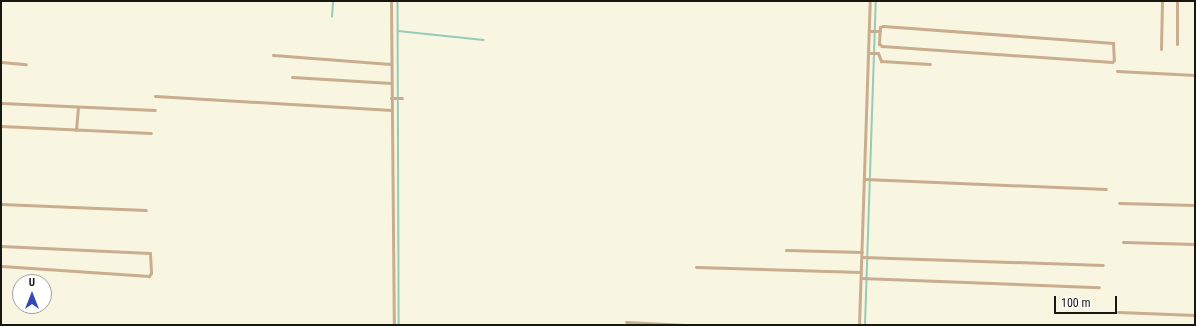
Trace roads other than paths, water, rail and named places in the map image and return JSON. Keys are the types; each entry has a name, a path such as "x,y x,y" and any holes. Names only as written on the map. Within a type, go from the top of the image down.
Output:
{"street":[{"path":"391,1 394,325"},
{"path":"859,325 866,179 870,1"},
{"path":"1161,49 1162,1"},
{"path":"1177,1 1177,44"},
{"path":"883,26 1113,44 1114,60 1112,62 882,46 879,44 879,31 880,27 883,26"},
{"path":"870,31 879,31"},
{"path":"869,53 875,53 881,61 930,64"},
{"path":"273,55 391,64"},
{"path":"1,62 26,64"},
{"path":"1117,71 1195,75"},
{"path":"292,77 391,83"},
{"path":"155,96 392,110"},
{"path":"393,98 401,98"},
{"path":"1,103 155,110"},
{"path":"76,130 78,107"},
{"path":"1,126 151,133"},
{"path":"866,179 1106,189"},
{"path":"1119,203 1195,205"},
{"path":"1,204 146,210"},
{"path":"1123,242 1195,244"},
{"path":"1,246 150,253 151,273 149,276 1,266"},
{"path":"786,250 862,252"},
{"path":"863,257 1103,265"},
{"path":"696,267 861,272"},
{"path":"862,278 1099,287"},
{"path":"1118,312 1195,315"},
{"path":"626,322 686,325"}],"waterway":[{"path":"332,17 333,1"},
{"path":"398,1 399,325"},
{"path":"865,325 876,1"},
{"path":"398,31 484,40"}]}
